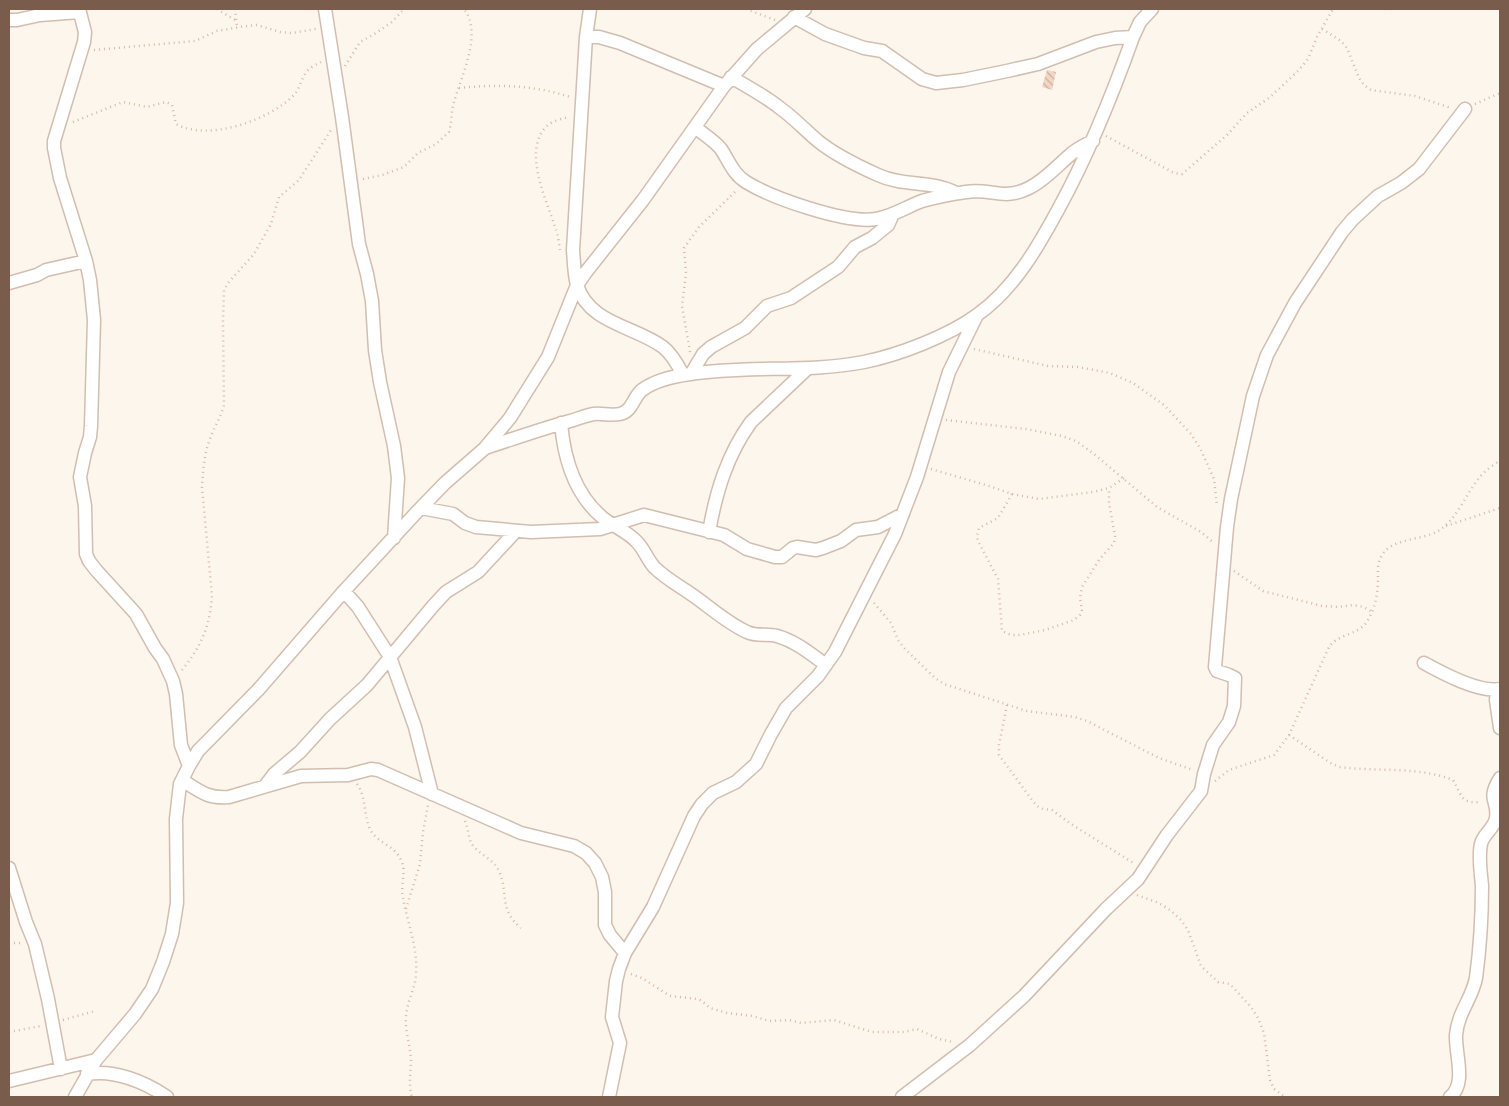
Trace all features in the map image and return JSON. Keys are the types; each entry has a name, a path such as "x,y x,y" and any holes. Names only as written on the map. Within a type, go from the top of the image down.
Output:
{"street":[{"path":"325,9 352,185 359,244 368,274 372,301 375,350 380,382 394,446 398,478 394,538"},
{"path":"590,9 586,37 573,250 577,285 589,306 603,317 663,347 689,372"},
{"path":"75,1097 96,1060 135,1014 152,989 172,934 177,903 176,819 182,780 188,766 198,751 258,690 344,591 421,508 484,449 510,418 548,357 577,285 597,256 643,200 728,82 757,49 806,9"},
{"path":"484,449 561,423 595,414 621,414 629,409 641,391 689,372 833,367 887,357 941,335 977,315 996,299 1013,280 1048,228 1095,136 1133,37 1148,10"},
{"path":"9,20 79,11 85,32 82,50 54,141 54,148 60,178 86,261 94,320 91,426 80,476 85,506 86,554 96,570 136,614 154,648 163,659 173,681 181,745 188,766"},
{"path":"790,21 864,48 882,51 922,79 936,83 963,80 1038,64 1096,42 1133,37"},
{"path":"586,37 599,36 620,43 728,82 779,106 818,141 880,176 912,184 940,186 956,193"},
{"path":"902,1097 970,1045 1024,996 1145,869 1167,835 1201,792 1204,774 1214,745 1229,722 1234,706 1235,678 1217,671 1215,667 1227,527 1231,498 1253,396 1267,355 1279,331 1331,246 1353,219 1378,196 1419,169 1465,110"},
{"path":"695,128 721,148 732,168 745,182 794,203 851,218 874,220 922,202 956,193 979,190 1013,195 1030,188 1047,176 1072,153 1095,136"},
{"path":"689,372 707,350 745,328 767,306 791,298 838,267 855,247 872,238 888,225 893,214"},
{"path":"9,282 46,270 86,261"},
{"path":"609,1097 620,1043 612,1017 616,981 625,953 653,907 694,816 702,804 713,793 736,782 756,764 786,708 826,665 835,652 886,554 903,514 950,372 977,315"},
{"path":"709,532 723,472 745,430 808,368"},
{"path":"561,423 568,467 576,484 593,509 638,543 653,565 664,576 733,625 749,634 776,635 811,654 826,665"},
{"path":"421,508 453,514 465,523 476,527 570,532 600,529 644,515 730,538 747,549 775,557 782,557 797,547 816,550 823,548 841,541 856,530 878,527 903,514"},
{"path":"265,786 274,774 300,752 330,718 367,685 439,599 459,583 478,572 516,530"},
{"path":"344,591 358,607 390,657 415,727 432,794"},
{"path":"1424,663 1445,675 1482,688 1498,690 1496,700 1500,728"},
{"path":"182,780 207,795 218,798 229,797 301,776 348,775 371,769 378,770 522,834 574,846 586,853 602,877 605,892 605,925 612,939 625,953"},
{"path":"1450,1097 1457,1089 1459,1079 1456,1036 1459,1020 1463,1007 1472,994 1476,979 1482,903 1481,844 1493,828 1496,819 1493,794 1500,778"},
{"path":"9,868 35,944 61,1068"},
{"path":"9,1081 96,1060"},
{"path":"87,1074 113,1074 132,1079 167,1097"}],"path":[{"path":"217,9 235,20"},
{"path":"235,9 237,28"},
{"path":"336,77 360,42 392,22 404,9"},
{"path":"352,185 364,179 382,175 404,166 418,153 436,144 449,132 450,118 469,56 471,38 468,14 464,9"},
{"path":"746,9 790,21"},
{"path":"1095,136 1174,173 1182,174 1227,135 1247,112 1268,98 1298,72 1308,59 1333,9"},
{"path":"1385,9 1394,9"},
{"path":"82,50 195,42 216,31 257,25 280,32 292,33 328,26"},
{"path":"1322,29 1331,33 1347,48 1358,78 1371,90 1415,96 1449,108 1465,110 1500,93"},
{"path":"58,128 123,102 147,107 166,102 172,105 176,124 194,130 206,131 229,128 252,122 291,98 298,91 308,70 332,53"},
{"path":"459,88 497,85 538,88 583,102"},
{"path":"560,253 555,228 538,170 538,139 545,128 553,122 582,115"},
{"path":"173,681 189,661 205,634 211,612 212,596 202,487 203,469 209,441 222,414 224,405 224,290 254,254 271,224 279,197 299,180 330,131 342,117"},
{"path":"689,372 682,306 686,273 684,248 699,227 745,182"},
{"path":"960,348 985,351 1048,366 1078,367 1110,373 1128,380 1145,390 1164,405 1191,434 1200,448 1214,479 1219,514 1227,527"},
{"path":"935,419 1003,425 1062,436 1076,441 1124,478 1157,507 1212,540 1224,562 1262,591 1322,606 1338,607 1353,605 1364,607 1372,612"},
{"path":"1444,527 1481,475 1500,460"},
{"path":"920,466 1012,494 1039,499 1093,492 1109,488 1124,478"},
{"path":"1012,494 998,518 980,528 977,536 998,580 1002,631 1011,635 1020,635 1064,624 1080,615 1082,610 1080,598 1082,587 1099,560 1114,543 1109,510 1109,488"},
{"path":"1201,792 1229,770 1274,755 1289,735 1329,647 1339,637 1359,629 1365,624 1372,612 1377,589 1378,563 1383,553 1391,547 1433,534 1444,527 1500,508"},
{"path":"865,594 891,622 898,640 904,648 935,678 944,684 1028,711 1075,717 1087,721 1159,758 1204,774"},
{"path":"1007,705 999,744 999,756 1037,806 1052,810 1122,858 1145,869"},
{"path":"1289,735 1332,764 1340,767 1394,770 1434,775 1453,780 1460,796 1468,802 1493,800"},
{"path":"348,775 362,791 371,830 375,836 395,851 404,869 402,895 412,937 416,972 406,1011 410,1046 412,1097"},
{"path":"406,911 420,864 423,832 432,794"},
{"path":"455,805 467,824 474,847 492,860 500,873 505,905 516,924 521,928"},
{"path":"1125,891 1159,903 1181,920 1188,930 1201,966 1218,982 1230,984 1251,1007 1264,1033 1270,1080 1274,1089 1285,1097"},
{"path":"619,969 642,978 670,996 702,1001 710,1008 727,1013 753,1016 769,1021 834,1020 872,1032 904,1032 917,1029 946,1041 970,1045"}],"building":[{"path":"1047,70 1056,72 1052,90 1042,87"}]}
